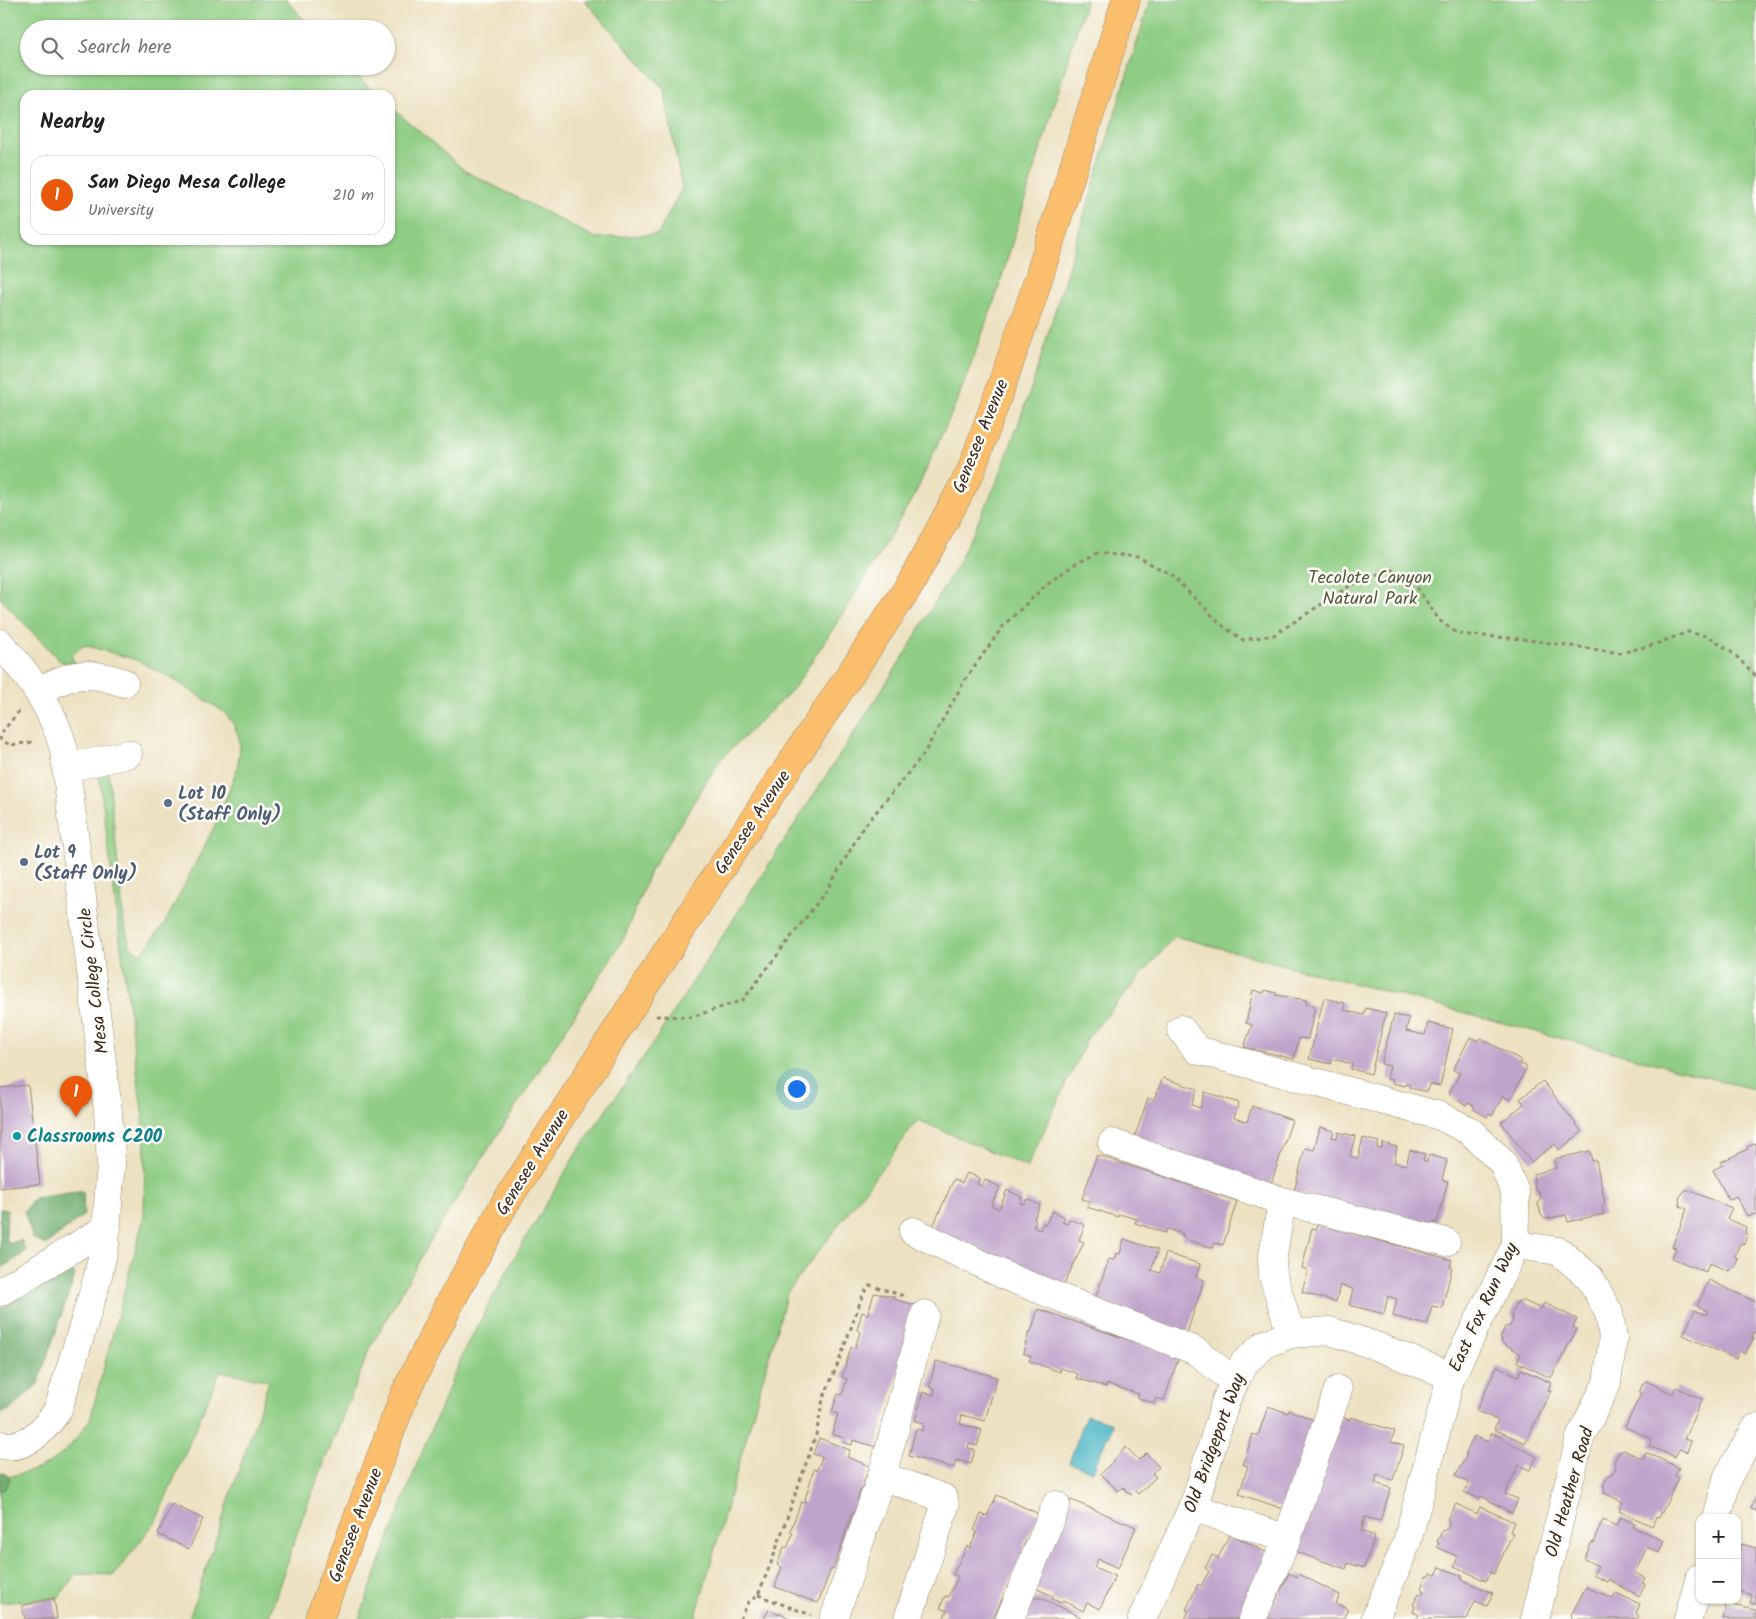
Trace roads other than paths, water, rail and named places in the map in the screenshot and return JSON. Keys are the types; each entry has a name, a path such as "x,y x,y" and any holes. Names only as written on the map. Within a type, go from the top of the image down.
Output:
{"main road":[{"name":"Genesee Avenue","path":"319,1619 406,1391 451,1301 504,1205 629,1010 911,583 971,471 1031,302 1126,0"}],"street":[{"name":"Mesa College Circle","path":"0,644 39,691 60,735 68,768 108,1111 111,1164 107,1228 97,1280 58,1409 46,1427 35,1437 19,1444 0,1445"},
{"path":"39,691 66,676 101,675 124,683"},
{"path":"68,768 128,754"},
{"name":"East Fox Run Way","path":"1181,1029 1197,1050 1440,1116 1470,1131 1502,1162 1515,1192 1516,1245 1451,1376 1408,1542 1375,1619"},
{"path":"1112,1143 1282,1201 1446,1242"},
{"path":"1282,1201 1272,1261 1272,1276 1291,1334"},
{"path":"0,1292 107,1228"},
{"path":"913,1231 1010,1278 1196,1351 1235,1382"},
{"name":"Old Heather Road","path":"1516,1245 1559,1251 1590,1278 1609,1313 1614,1338 1607,1383 1580,1438 1535,1619"},
{"path":"824,1617 882,1476 925,1314"},
{"name":"Old Bridgeport Way","path":"1142,1619 1192,1507 1226,1400 1244,1364 1265,1344 1291,1334 1330,1331 1374,1345 1451,1376"},
{"path":"1252,1619 1287,1539 1338,1390"},
{"path":"1717,1514 1728,1476 1756,1428"},
{"path":"882,1476 943,1498 945,1506 908,1619"},
{"path":"1010,1619 1056,1505"},
{"path":"1192,1507 1287,1539"},
{"path":"1688,1619 1696,1591"}],"water":[{"path":"1086,1415 1113,1423 1110,1436 1106,1439 1093,1471 1069,1463"}],"place":[{"name":"Lot 10 (Staff Only)","path":"168,803"},
{"name":"Lot 9 (Staff Only)","path":"24,862"},
{"name":"San Diego Mesa College","path":"76,1117"},
{"name":"Classrooms C200","path":"17,1136"}],"park label":[{"name":"Tecolote Canyon Natural Park","path":"1370,587"}]}
